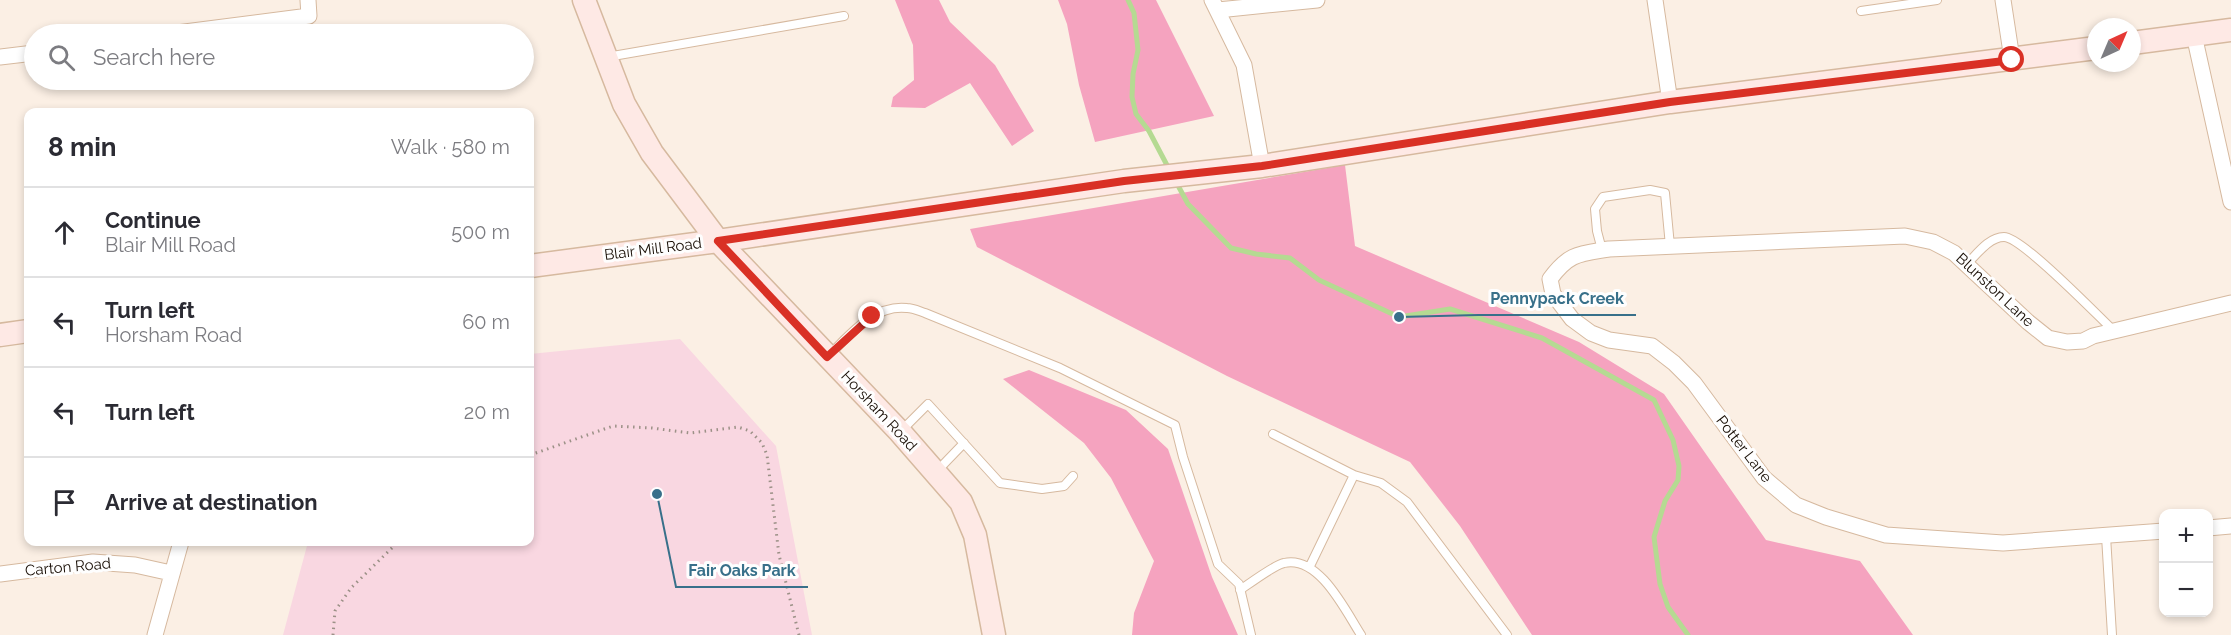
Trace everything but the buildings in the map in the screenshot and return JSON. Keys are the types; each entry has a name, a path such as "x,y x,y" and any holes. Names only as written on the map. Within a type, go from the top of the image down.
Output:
{"main road":[{"name":"Horsham Road","path":"584,0 624,104 652,153 718,241 900,432 961,502 975,535 994,635"},
{"path":"2141,42 2231,30"},
{"name":"Blair Mill Road","path":"534,265 718,241 1124,181 1262,166 1670,102 2087,49"},
{"path":"0,335 24,332"}],"street":[{"path":"1262,166 1244,65 1215,5 1317,0"},
{"path":"1655,0 1670,102"},
{"path":"2003,0 2012,60"},
{"path":"222,24 308,8"},
{"path":"2194,35 2225,150 2231,202"},
{"path":"0,57 24,54"},
{"name":"Blunston Lane","path":"1605,249 1905,236 1933,242 1954,253 2048,338 2067,342 2083,341 2093,336 2231,303"},
{"name":"Potter Lane","path":"1605,249 1571,256 1550,279 1553,294 1572,319 1591,333 1610,340 1652,346 1674,363 1694,383 1764,478 1796,505 1826,517 1886,535 2003,543 2159,531"},
{"path":"2213,528 2231,526"},
{"path":"155,635 180,546"},
{"name":"Carton Road","path":"0,574 93,562 135,565 171,573"}],"lane":[{"path":"1861,11 1937,0"},
{"path":"606,57 844,16"},
{"path":"1605,249 1596,231 1595,209 1603,197 1650,190 1665,193 1670,246"},
{"path":"1967,264 1991,241 2002,236 2012,238 2028,250 2114,331"},
{"path":"827,357 872,316 890,309 906,308 925,313 1060,368 1175,425 1183,457 1218,564 1239,584 1251,635"},
{"path":"900,432 928,404 1000,483 1042,489 1064,486 1072,477"},
{"path":"1273,434 1354,475 1381,483 1407,502 1504,634"},
{"path":"936,472 964,443"},
{"path":"1310,566 1354,475"},
{"path":"2106,536 2112,635"},
{"path":"1240,590 1283,562 1310,566 1333,591 1361,635"}],"path":[{"path":"534,454 613,426 690,433 738,427 750,431 762,443 767,456 779,555 799,635"},
{"path":"333,635 335,611 351,588 394,546"}],"shaded area":[{"path":"895,0 939,0 950,22 995,65 1034,131 1012,146 970,83 925,108 891,107 893,97 914,80 913,45"},
{"path":"1058,0 1156,0 1214,116 1095,142 1079,85 1067,24"},
{"path":"1345,165 1355,246 1579,342 1664,394 1766,540 1860,561 1913,635 1532,635 1460,526 1410,462 1227,376 977,247 970,229"},
{"path":"680,339 776,446 812,635 283,635 307,546 534,546 534,354"},
{"path":"1029,370 1126,410 1168,449 1212,577 1238,635 1132,635 1134,613 1154,561 1111,478 1084,443 1003,379"}],"waterway":[{"path":"1128,0 1134,13 1138,50 1133,74 1132,97 1136,114 1149,131 1169,169"},
{"path":"1175,180 1188,204 1231,248 1290,258 1319,280 1399,317 1450,309 1542,338 1654,400 1673,440 1679,466 1678,480 1665,501 1654,537 1660,584 1668,607 1688,635"}],"place":[{"name":"Pennypack Creek","path":"1399,317"},
{"name":"Fair Oaks Park","path":"657,494"}],"route":[{"path":"872,316 827,357 718,241 1124,181 1262,166 1670,102 2012,60"}]}
